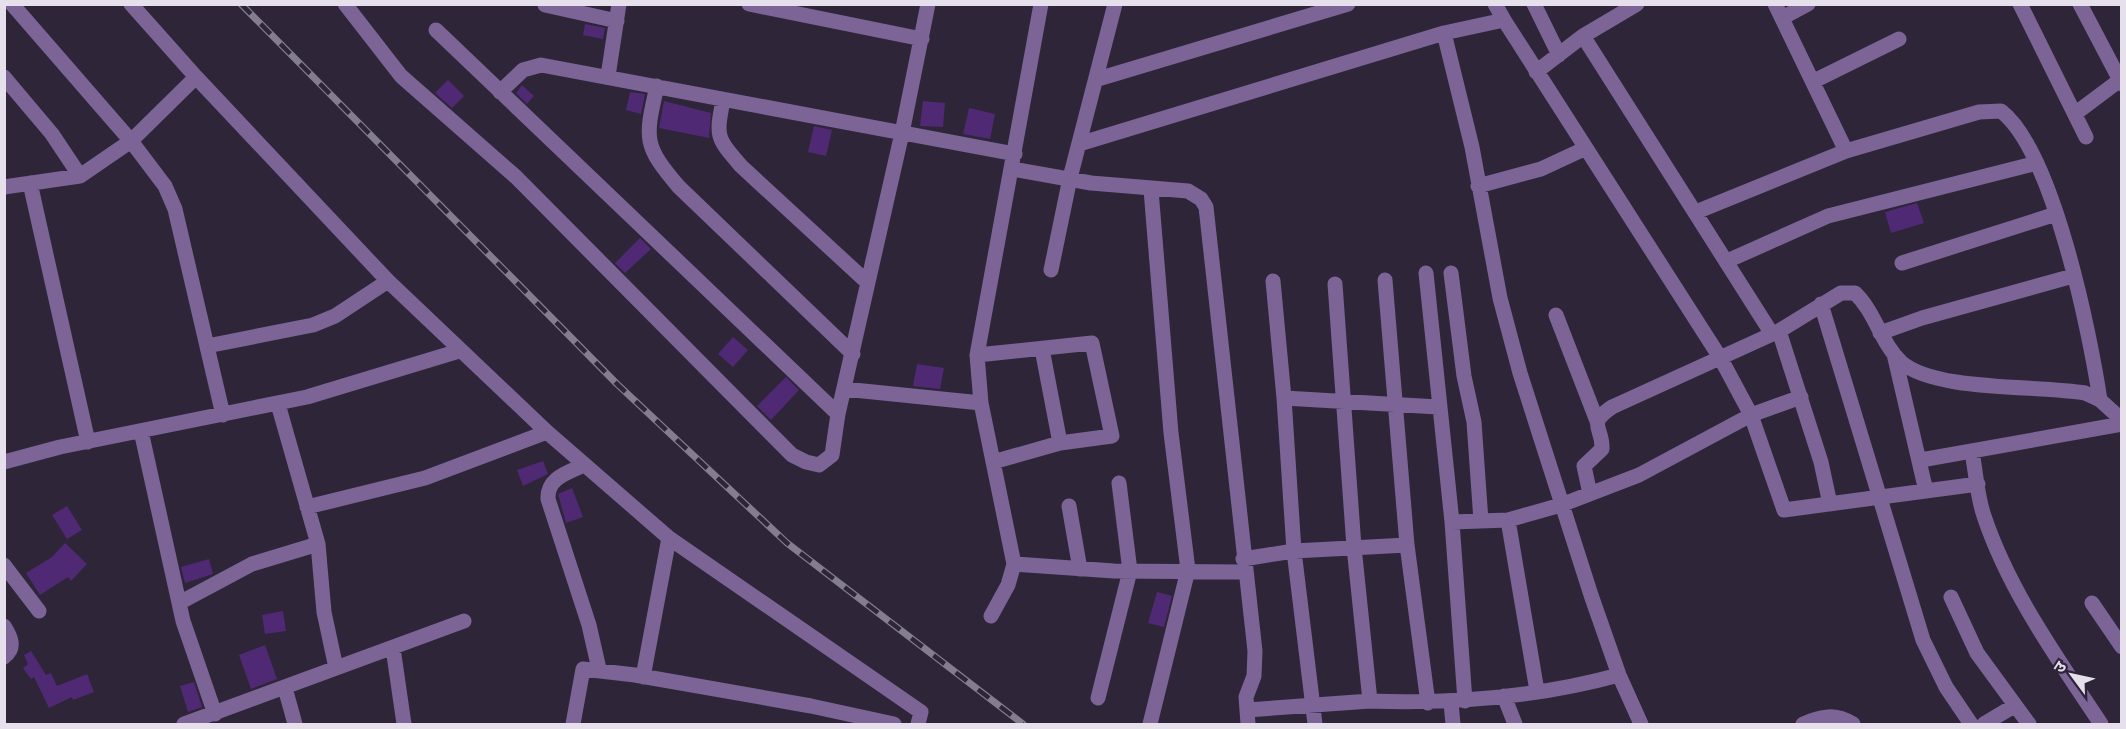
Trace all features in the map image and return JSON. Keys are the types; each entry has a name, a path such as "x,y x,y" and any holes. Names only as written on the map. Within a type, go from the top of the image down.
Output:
{"street":[{"path":"12,4 131,141 165,186 175,209 223,415"},
{"path":"131,4 196,78 388,281 459,351 547,432 669,538 921,712 918,724"},
{"path":"345,4 401,76 516,177 792,455 819,465 832,455 838,414 902,134 928,4"},
{"path":"608,76 619,4"},
{"path":"750,4 922,39"},
{"path":"991,616 1008,585 1014,564 981,403 977,355 984,304 1012,170 1041,4"},
{"path":"1051,270 1070,178 1098,79 1115,4"},
{"path":"1098,79 1348,4"},
{"path":"1494,4 1584,149 1721,358 1751,415 1784,510 1978,484"},
{"path":"1534,4 1559,55"},
{"path":"1536,72 1583,36 1637,4"},
{"path":"1808,4 1779,11 1846,151"},
{"path":"2020,4 2086,137"},
{"path":"2076,113 2121,82 2080,4"},
{"path":"545,5 617,21"},
{"path":"1079,144 1444,33 1504,20"},
{"path":"436,30 838,414"},
{"path":"1444,33 1500,298 1561,505 1619,675 1641,724"},
{"path":"1583,36 1775,332 1801,397 1821,462 1830,504"},
{"path":"1814,81 1899,39"},
{"path":"500,92 530,66 541,65 1015,154"},
{"path":"4,77 52,134 80,176"},
{"path":"4,187 80,176 131,141 196,78"},
{"path":"657,86 648,139 661,167 678,188 853,354"},
{"path":"723,100 718,134 723,144 741,166 868,283"},
{"path":"1696,212 1846,151 1992,110 2001,111 2022,133 2037,163 2056,214 2091,343 2100,400"},
{"path":"1478,186 1541,169 1584,149"},
{"path":"1727,261 1828,216 2037,163"},
{"path":"1012,170 1151,190 1188,191 1201,198 1206,207 1255,665 1246,697 1248,717 1313,705 1370,701 1458,702 1585,684 1619,675"},
{"path":"30,183 88,442"},
{"path":"1150,724 1188,570 1171,434 1151,190"},
{"path":"1902,263 2056,214"},
{"path":"1426,273 1438,407 1452,522 1458,702 1453,724"},
{"path":"1451,273 1464,376 1474,422 1481,521"},
{"path":"1880,333 1933,315 2073,276"},
{"path":"1385,280 1407,545 1428,703"},
{"path":"207,346 313,325 335,316 388,281"},
{"path":"1273,281 1284,398 1294,551 1315,724"},
{"path":"1335,284 1354,547 1370,701"},
{"path":"1597,421 1612,407 1775,332 1841,293 1855,293 1863,300 1893,353 1902,362 1922,374 1958,381 2073,391 2100,400 2121,422"},
{"path":"1821,304 1923,640 1943,681 1971,724"},
{"path":"1556,315 1597,421 1602,449 1584,466 1590,494"},
{"path":"977,355 1092,343 1112,435 1060,443 993,462"},
{"path":"1042,349 1060,443"},
{"path":"4,462 88,442 278,404 357,384 459,351"},
{"path":"1893,353 1921,460 1926,491"},
{"path":"844,389 981,403"},
{"path":"1452,522 1508,520 1561,505 1648,471 1751,415 1801,397"},
{"path":"1284,398 1438,407"},
{"path":"278,404 318,544 324,612 336,668"},
{"path":"1921,460 2121,422"},
{"path":"141,431 179,603 215,714"},
{"path":"307,507 425,478 547,432"},
{"path":"1972,452 1983,514 1998,550 2033,617 2101,724"},
{"path":"584,465 553,482 548,490 548,500 589,625 599,669"},
{"path":"1098,698 1130,571 1119,483"},
{"path":"1070,506 1080,569"},
{"path":"1508,520 1538,691"},
{"path":"643,677 657,615 669,538"},
{"path":"179,603 252,564 318,544"},
{"path":"1014,564 1130,571 1188,570 1244,566 1294,551 1407,545"},
{"path":"4,565 39,611"},
{"path":"1951,597 1977,652 2029,724"},
{"path":"2092,603 2121,647"},
{"path":"184,724 464,621"},
{"path":"4,626 12,643 12,649 4,657"},
{"path":"393,648 404,724"},
{"path":"578,724 583,669 599,669 811,706 894,724"},
{"path":"285,688 295,724"},
{"path":"1504,696 1515,724"},
{"path":"1984,724 2014,706"},
{"path":"1803,724 1832,716 1853,724"}],"building":[{"path":"585,24 605,28 603,39 583,35"},
{"path":"448,80 464,96 452,108 435,93"},
{"path":"522,85 534,96 527,104 516,93"},
{"path":"630,92 645,94 641,114 626,110"},
{"path":"664,101 711,113 709,138 659,128"},
{"path":"923,101 945,103 943,127 920,126"},
{"path":"969,108 995,114 990,139 963,134"},
{"path":"814,126 832,130 826,156 808,152"},
{"path":"1917,203 1924,223 1891,233 1885,212"},
{"path":"640,238 651,249 625,273 615,263"},
{"path":"733,337 748,350 733,367 718,354"},
{"path":"917,364 944,368 940,389 913,386"},
{"path":"786,377 799,390 771,420 757,406"},
{"path":"543,461 548,474 523,486 517,470"},
{"path":"572,488 583,517 566,523 558,494"},
{"path":"67,506 82,530 67,539 52,515"},
{"path":"65,543 87,564 71,581 68,577 40,595 26,573 52,557"},
{"path":"209,559 213,574 185,583 181,567"},
{"path":"1157,592 1172,596 1164,627 1148,623"},
{"path":"283,611 286,631 265,634 262,615"},
{"path":"265,645 277,679 251,689 239,655"},
{"path":"31,651 46,675 51,673 57,686 87,674 94,692 73,700 72,697 49,708 34,677 31,679 23,668 28,664 24,655"},
{"path":"194,682 202,707 188,712 180,686"}],"railway":[{"path":"241,4 617,384 787,543 1023,724"}]}
